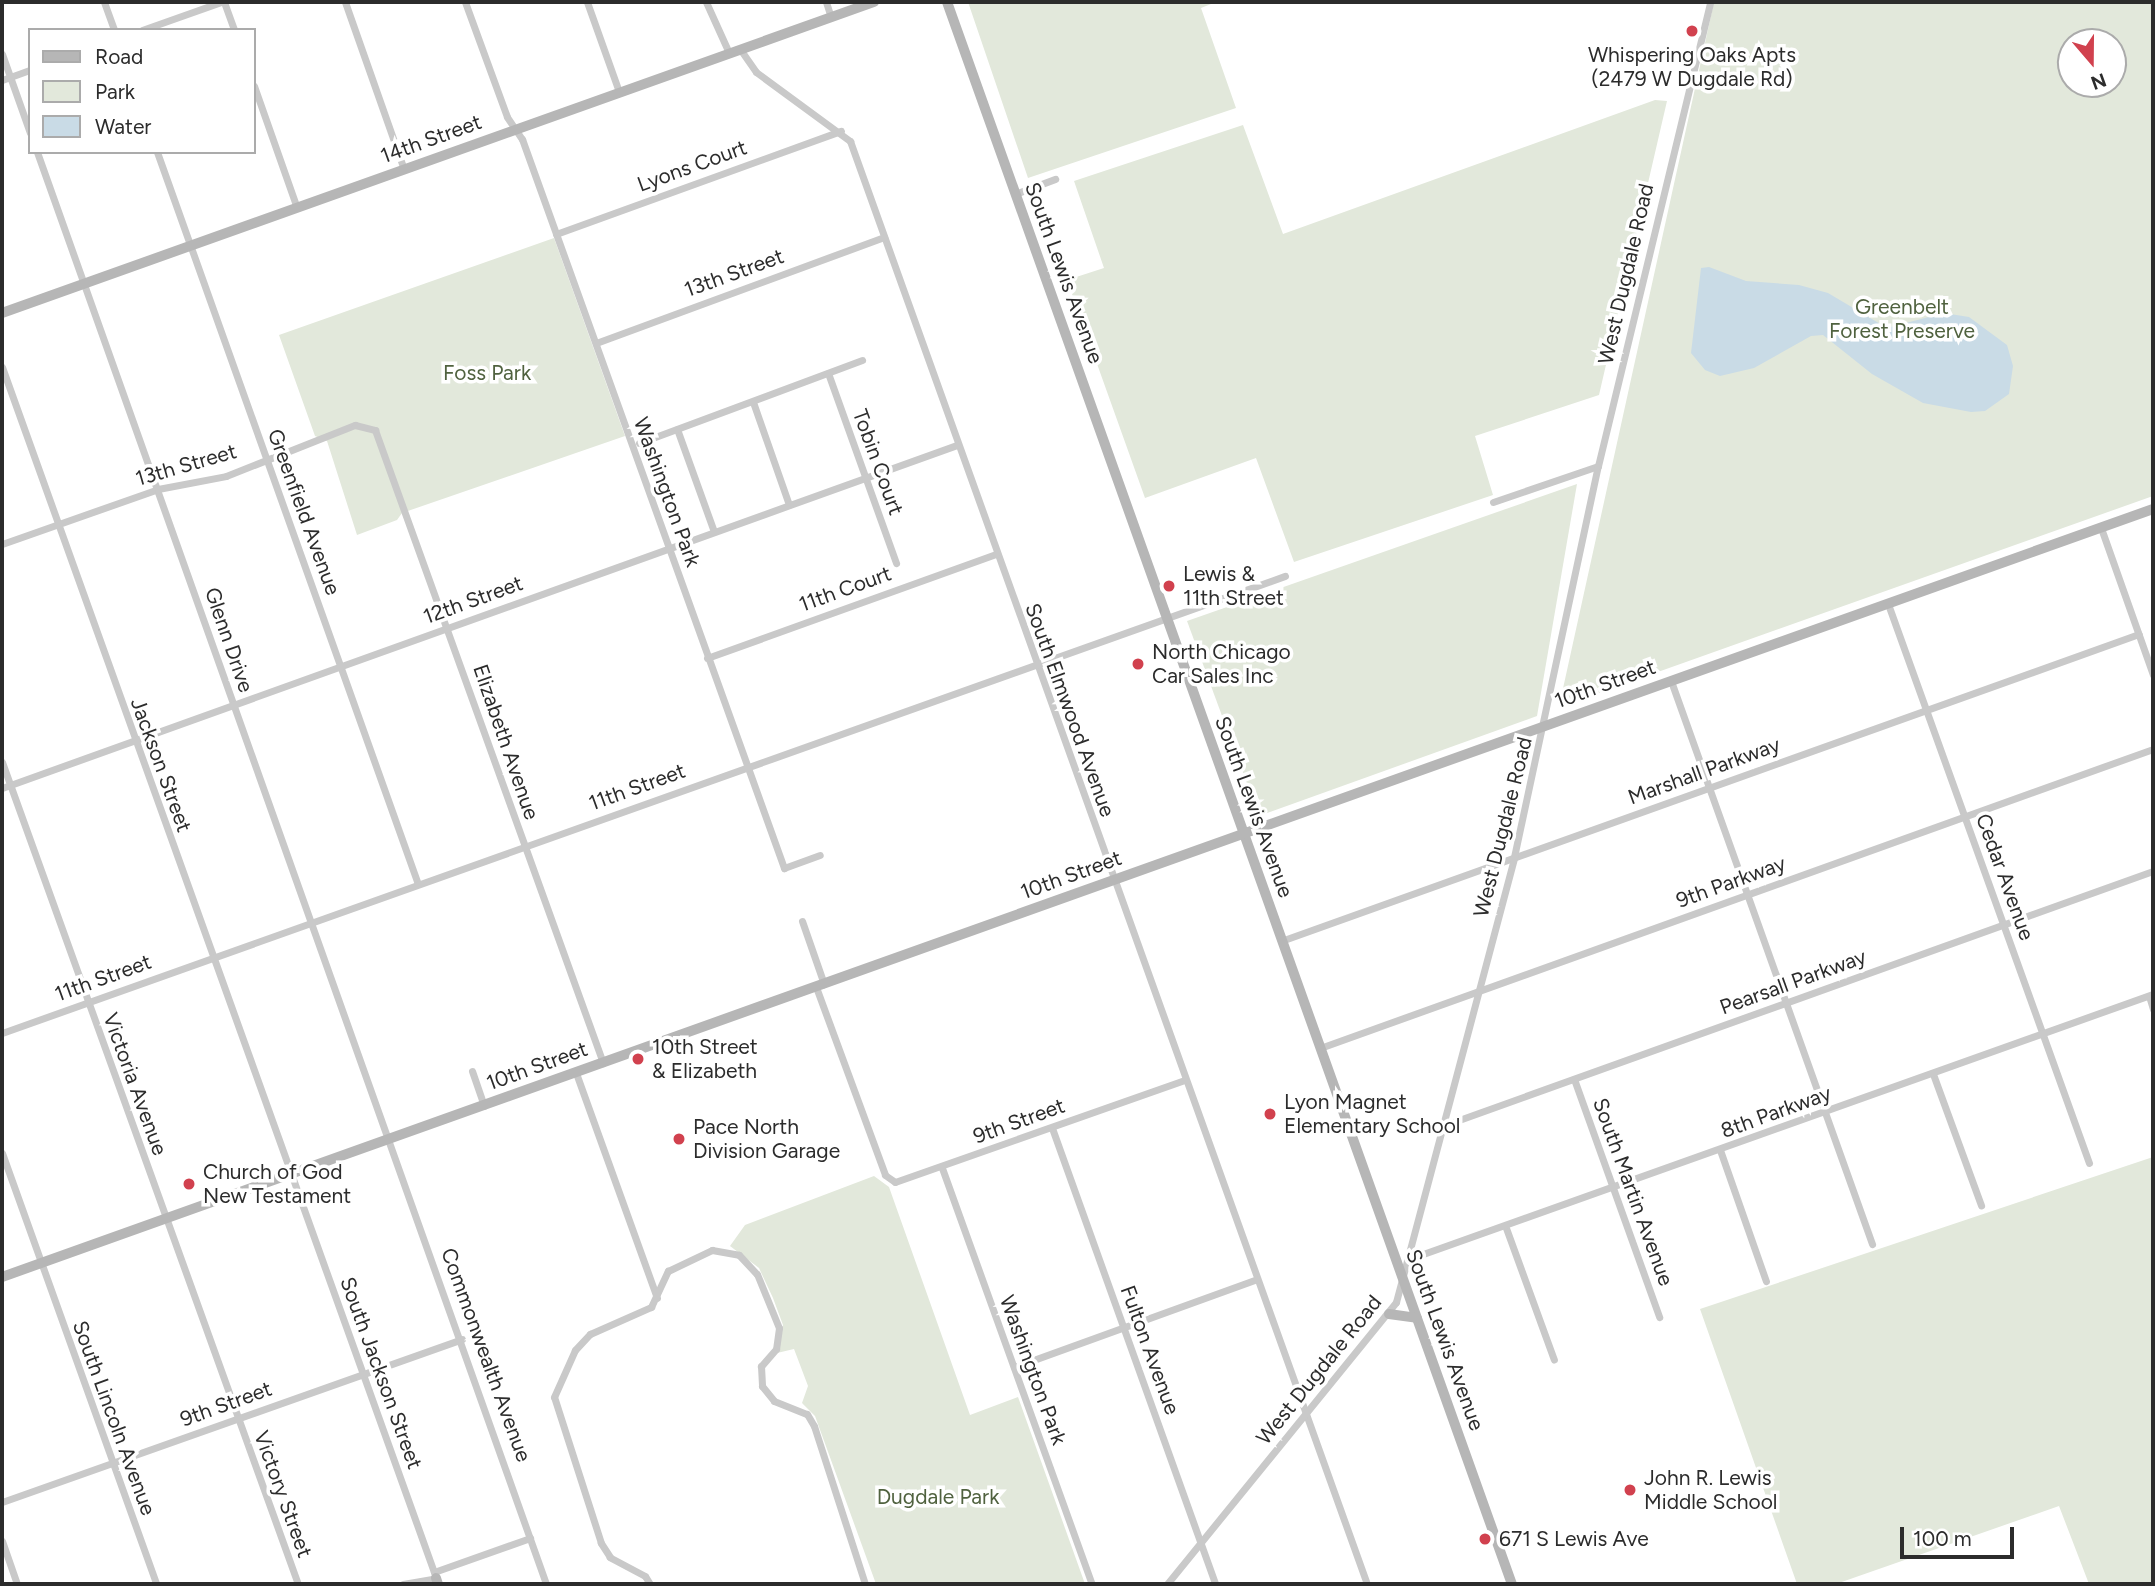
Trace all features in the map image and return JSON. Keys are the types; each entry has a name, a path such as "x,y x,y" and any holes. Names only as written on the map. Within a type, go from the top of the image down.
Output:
{"street":[{"path":"104,2 113,28"},
{"path":"148,28 222,2 233,28"},
{"path":"345,2 404,170"},
{"name":"Washington Park","path":"466,2 556,234 784,868 820,855"},
{"path":"587,2 619,92"},
{"path":"706,2 729,53"},
{"path":"826,2 831,17"},
{"name":"14th Street","path":"2,313 874,2"},
{"name":"South Lewis Avenue","path":"947,2 1512,1584"},
{"name":"West Dugdale Road","path":"1167,1584 1389,1314 1404,1281 1546,726 1598,466 1710,2"},
{"name":"South Elmwood Avenue","path":"740,49 756,72 841,131 850,141 1034,664 1367,1584"},
{"path":"2,54 6,79 28,128"},
{"path":"6,79 28,71"},
{"path":"256,92 297,208"},
{"name":"Lyons Court","path":"556,234 841,131"},
{"name":"Glenn Drive","path":"38,154 390,1139"},
{"name":"Greenfield Avenue","path":"158,154 418,884"},
{"path":"1015,194 1055,179"},
{"name":"13th Street","path":"596,343 884,237"},
{"path":"639,443 862,360"},
{"name":"Jackson Street","path":"2,367 289,1175"},
{"name":"Tobin Court","path":"828,373 896,564"},
{"path":"753,402 789,505"},
{"name":"13th Street","path":"2,544 158,489 208,481 355,425 370,425 377,432"},
{"path":"677,429 714,532"},
{"name":"Elizabeth Avenue","path":"377,432 523,846 603,1063"},
{"name":"12th Street","path":"2,789 957,445"},
{"path":"1493,502 1598,466"},
{"name":"10th Street","path":"2,1277 2153,509"},
{"path":"2101,528 2153,675"},
{"name":"11th Court","path":"707,658 996,554"},
{"name":"11th Street","path":"2,1033 1285,576"},
{"name":"Cedar Avenue","path":"1888,604 2089,1163"},
{"name":"Marshall Parkway","path":"1281,941 2139,634"},
{"path":"1671,681 1872,1244"},
{"name":"9th Parkway","path":"1320,1048 2153,749"},
{"name":"Victoria Avenue","path":"2,762 165,1219"},
{"name":"Pearsall Parkway","path":"1445,1125 2153,871"},
{"path":"802,921 820,985"},
{"name":"9th Street","path":"820,985 885,1175 895,1182 942,1168 1185,1080"},
{"path":"2151,995 2153,1009"},
{"name":"8th Parkway","path":"1409,1259 1506,1228 2151,995"},
{"path":"472,1071 484,1106"},
{"path":"576,1073 657,1298"},
{"path":"1933,1074 1981,1205"},
{"name":"South Martin Avenue","path":"1574,1079 1659,1317"},
{"name":"Fulton Avenue","path":"1052,1128 1214,1584"},
{"name":"Commonwealth Avenue","path":"390,1139 546,1584"},
{"path":"1720,1150 1766,1281"},
{"name":"South Lincoln Avenue","path":"2,1153 156,1584"},
{"name":"Washington Park","path":"942,1168 1092,1584"},
{"name":"South Jackson Street","path":"289,1175 434,1580"},
{"name":"Victory Street","path":"165,1219 298,1584"},
{"path":"1506,1228 1554,1360"},
{"path":"650,1584 645,1576 610,1557 601,1543 554,1397 575,1350 590,1334 601,1326 640,1314 657,1298 668,1271 712,1250 739,1255 758,1274 779,1328 776,1349 761,1366 762,1386 774,1401 807,1415 814,1426 865,1584"},
{"path":"1013,1367 1257,1279"},
{"path":"1389,1314 1417,1318"},
{"name":"9th Street","path":"2,1502 462,1339"},
{"path":"403,1584 434,1580 530,1538"},
{"path":"2,1541 18,1584"}],"green space":[{"path":"968,2 1216,2 1201,8 1236,108 1028,178"},
{"name":"Greenbelt Forest Preserve","path":"1714,2 2153,2 2153,496 1568,704 1562,693"},
{"path":"1655,100 1667,101 1599,395 1475,436 1493,495 1294,562 1256,458 1145,498 1067,280 1104,268 1074,181 1243,125 1283,234"},
{"name":"Foss Park","path":"554,238 625,436 402,513 397,520 357,535 327,441 315,436 279,335"},
{"path":"1577,484 1537,716 1259,816 1187,621"},
{"path":"2153,1157 2153,1584 2089,1584 2059,1506 1836,1584 1797,1584 1700,1309"},
{"name":"Dugdale Park","path":"874,1176 889,1187 970,1415 1018,1397 1085,1584 876,1584 815,1416 802,1403 808,1386 794,1349 777,1353 783,1325 773,1298 759,1268 730,1246 745,1225"}],"water":[{"path":"1709,267 1746,281 1799,285 1828,293 1887,328 1944,313 1969,317 2007,345 2013,366 2009,394 1985,411 1971,412 1923,403 1872,374 1823,335 1811,336 1754,368 1720,376 1705,370 1691,353 1701,268"}],"place":[{"name":"Whispering Oaks Apts (2479 W Dugdale Rd)","path":"1692,31"},
{"name":"Lewis & 11th Street","path":"1169,586"},
{"name":"North Chicago Car Sales Inc","path":"1138,664"},
{"name":"10th Street & Elizabeth","path":"638,1059"},
{"name":"Lyon Magnet Elementary School","path":"1270,1114"},
{"name":"Pace North Division Garage","path":"679,1139"},
{"name":"Church of God New Testament","path":"189,1184"},
{"name":"John R. Lewis Middle School","path":"1630,1490"},
{"name":"671 S Lewis Ave","path":"1485,1539"}]}
